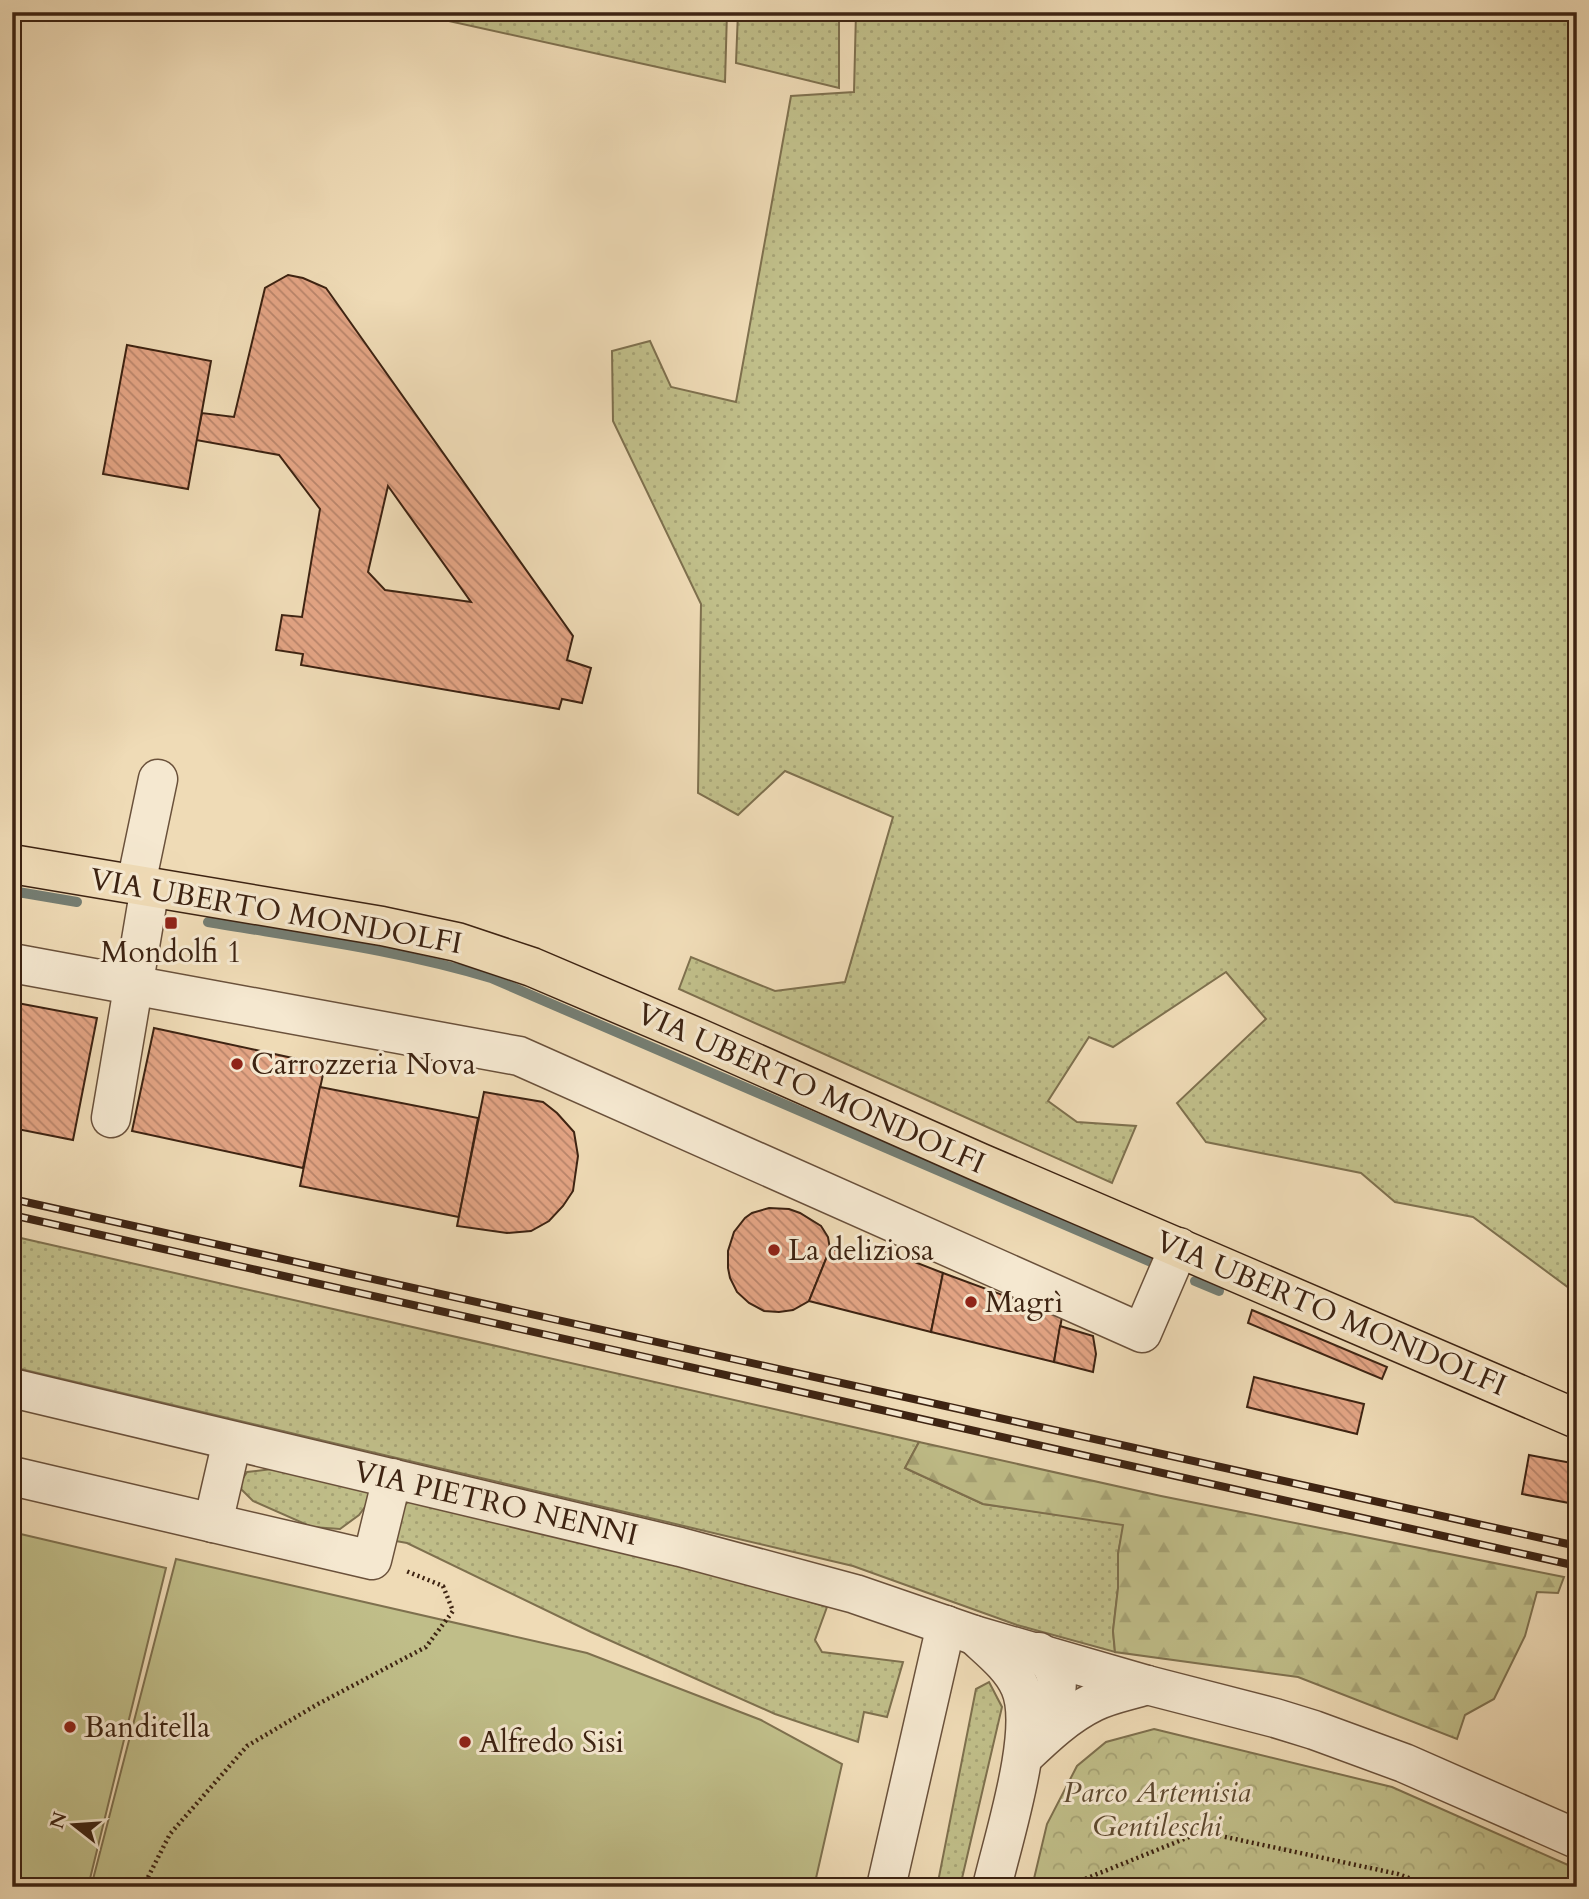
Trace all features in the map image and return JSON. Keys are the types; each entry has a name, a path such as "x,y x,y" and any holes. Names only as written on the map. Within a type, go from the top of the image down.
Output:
{"main road":[{"name":"VIA UBERTO MONDOLFI","path":"12,864 426,934 507,958 701,1039 981,1163 1577,1419"}],"street":[{"path":"111,1118 134,986 143,886 158,779"},
{"path":"12,963 519,1056 1142,1333 1179,1247"},
{"name":"VIA PIETRO NENNI","path":"12,1388 681,1547 855,1594 960,1630 1147,1685 1275,1718 1350,1742 1577,1839"},
{"path":"213,1523 232,1441"},
{"path":"12,1476 372,1560 391,1478"},
{"path":"886,1887 960,1630"},
{"name":"VIA PIETRO NENNI","path":"960,1630 1010,1670 1020,1688 1025,1709 1024,1756"},
{"path":"992,1887 1024,1756 1057,1688 1054,1667 1039,1652"},
{"path":"1024,1756 1055,1728 1083,1708 1101,1699 1147,1685"}],"path":[{"path":"143,1887 170,1833 247,1746 426,1647 453,1611 443,1586 372,1560"},
{"path":"1065,1887 1194,1835 1207,1833 1398,1874 1434,1887"}],"green space":[{"path":"408,12 727,12 725,82"},
{"path":"738,12 839,12 839,88 736,63"},
{"path":"856,12 1577,12 1577,1294 1473,1217 1395,1202 1361,1173 1206,1142 1177,1103 1266,1019 1226,972 1113,1047 1089,1037 1048,1101 1077,1122 1136,1126 1112,1183 679,989 691,957 775,991 845,982 893,817 785,771 738,815 698,793 701,604 613,421 612,351 650,341 671,387 736,402 791,96 854,92"},
{"path":"12,1236 919,1442 905,1468 983,1504 1124,1524 1118,1554 1118,1588 1113,1631 1115,1652 1017,1625 853,1566 12,1367"},
{"path":"919,1442 1161,1496 1564,1577 1558,1593 1537,1592 1525,1636 1494,1699 1465,1715 1457,1739 1298,1677 1115,1652 1113,1631 1118,1588 1118,1554 1123,1525 983,1504 905,1468"},
{"path":"272,1469 376,1492 359,1515 340,1529 312,1527 253,1501 238,1486 247,1472"},
{"path":"409,1501 707,1570 827,1607 815,1640 822,1652 903,1662 887,1717 864,1712 858,1742 775,1714 591,1632 407,1543 390,1540 398,1511"},
{"name":"Banditella","path":"12,1532 166,1568 88,1887 12,1887"},
{"name":"Alfredo Sisi","path":"176,1559 587,1653 761,1720 842,1764 814,1887 91,1887"},
{"path":"989,1682 1002,1707 960,1887 937,1887 976,1689"},
{"name":"Parco Artemisia Gentileschi","path":"1154,1729 1392,1787 1577,1869 1577,1887 1032,1887 1047,1824 1077,1766 1106,1742"}],"building":[{"path":"288,275 326,288 573,636 567,660 591,668 582,703 562,699 559,709 301,665 303,654 276,650 282,615 302,617 320,509 279,455 196,440 202,413 234,417 265,288","holes":["388,486 471,602 385,590 368,572"]},
{"path":"127,345 211,361 188,489 103,474"},
{"path":"12,1002 97,1018 73,1140 12,1128"},
{"path":"154,1028 325,1065 303,1168 132,1131"},
{"path":"320,1087 478,1118 459,1217 300,1186"},
{"path":"484,1092 543,1102 574,1132 578,1156 573,1191 549,1221 531,1231 507,1233 457,1226"},
{"path":"769,1208 789,1209 800,1213 821,1226 828,1237 830,1249 809,1301 793,1310 764,1311 737,1292 730,1278 728,1251 734,1232 752,1213"},
{"path":"830,1249 881,1259 884,1250 943,1273 931,1332 809,1301"},
{"path":"943,1273 1062,1317 1054,1362 931,1332"},
{"path":"1252,1310 1387,1367 1382,1379 1248,1323"},
{"path":"1060,1326 1093,1336 1096,1354 1093,1372 1054,1362"},
{"path":"1254,1377 1364,1404 1357,1434 1247,1407"},
{"path":"1529,1455 1577,1464 1569,1503 1522,1494"}],"waterway":[{"path":"12,891 77,902"},
{"path":"208,922 386,952 491,978 1151,1262"},
{"path":"1195,1281 1219,1291"}],"railway":[{"path":"12,1199 1577,1546"},
{"path":"12,1215 1577,1566"}],"place":[{"name":"Mondolfi 1","path":"171,923"},
{"name":"Carrozzeria Nova","path":"237,1064"},
{"name":"La deliziosa","path":"774,1250"},
{"name":"Magrì","path":"971,1302"},
{"name":"Banditella","path":"70,1727"},
{"name":"Alfredo Sisi","path":"465,1742"}]}
